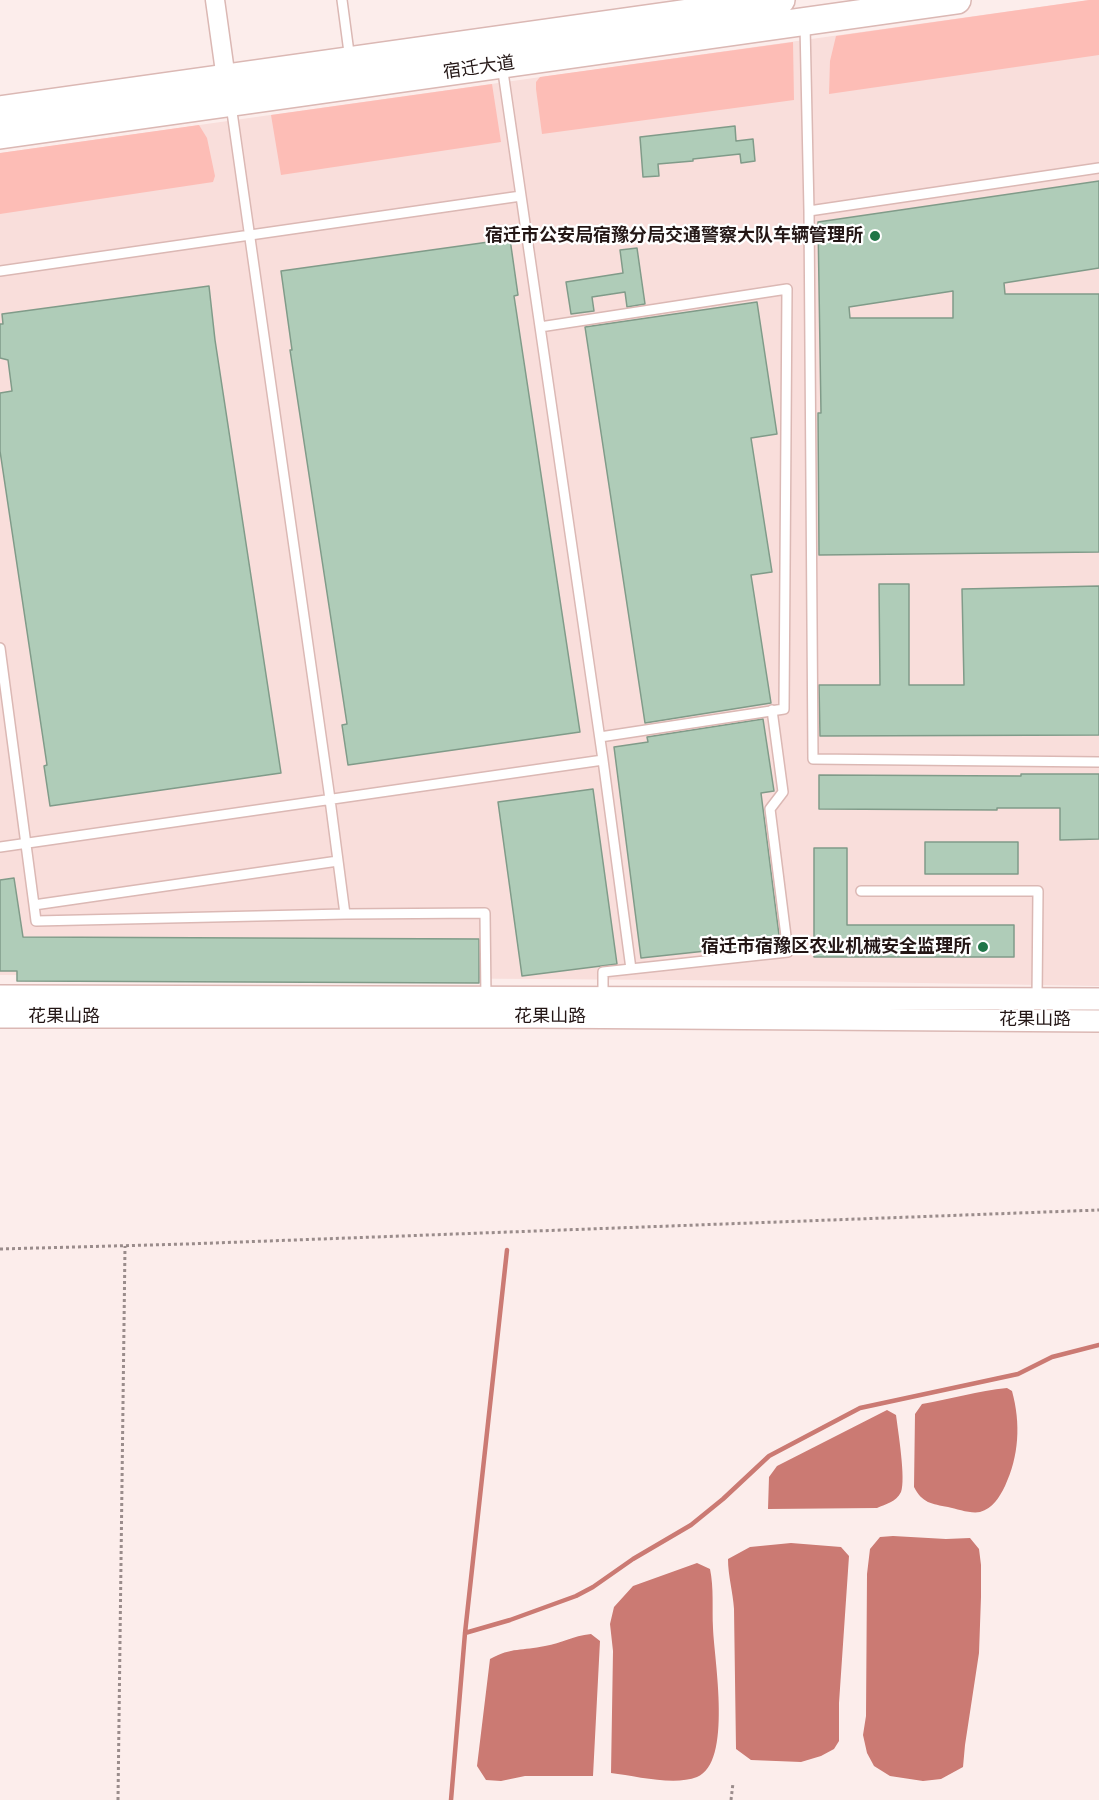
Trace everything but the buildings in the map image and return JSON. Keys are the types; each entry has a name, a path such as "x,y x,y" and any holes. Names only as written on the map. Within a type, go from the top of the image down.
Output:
{"main road":[{"name":"宿迁大道","path":"0,135 228,91 352,73 781,0"},
{"name":"宿迁大道","path":"352,73 502,65 957,0"},
{"name":"宿迁大道","path":"0,110 228,91"}],"street":[{"path":"215,0 228,91"},
{"name":"花果山路","path":"0,996 485,1007"},
{"name":"花果山路","path":"0,1017 485,1007 603,1007 1037,998 1099,999"},
{"name":"花果山路","path":"603,1007 1099,1021"}],"lane":[{"path":"342,0 352,73"},
{"path":"805,22 809,211 813,759 1099,762"},
{"path":"502,65 600,737 631,969"},
{"path":"228,91 345,914"},
{"path":"809,211 1099,168"},
{"path":"0,272 521,196"},
{"path":"540,327 787,289 784,709 600,737"},
{"path":"0,648 36,921 485,913 485,1007"},
{"path":"603,1007 603,972 788,952 770,808 783,792 772,710"},
{"path":"0,847 603,760"},
{"path":"34,905 338,861"},
{"path":"861,891 1038,891 1037,998"}],"path":[{"path":"0,1249 1099,1210"},
{"path":"118,1800 125,1246"},
{"path":"731,1800 733,1783"}],"shaded area":[{"path":"1099,0 1099,986 802,981 0,975 0,153"},
{"path":"1099,0 1099,55 829,94 830,61 836,36"},
{"path":"793,42 794,100 542,134 536,89 536,82 540,77"},
{"path":"492,84 501,142 281,175 271,115"},
{"path":"199,125 207,138 215,176 213,182 0,214 0,153"},
{"path":"1007,1388 1012,1391 1015,1403 1017,1440 1010,1475 998,1498 989,1508 980,1512 964,1511 924,1500 914,1487 915,1414 922,1404"},
{"path":"887,1410 896,1415 901,1455 902,1486 896,1498 877,1508 768,1509 769,1477 777,1466"},
{"path":"880,1537 970,1538 979,1549 981,1597 979,1653 963,1767 941,1779 923,1781 890,1776 874,1766 867,1753 863,1735 866,1716 867,1574 870,1549"},
{"path":"791,1543 841,1547 849,1556 839,1703 839,1741 834,1749 801,1762 751,1760 736,1749 734,1609 728,1559 750,1547"},
{"path":"697,1563 710,1569 712,1583 719,1709 715,1752 708,1768 697,1777 688,1780 655,1780 611,1773 613,1651 610,1624 614,1607 633,1586"},
{"path":"591,1634 600,1641 593,1776 525,1776 501,1781 486,1780 477,1766 490,1659 511,1651 545,1646"}],"waterway":[{"path":"451,1800 465,1633 507,1250"},
{"path":"465,1633 510,1620 576,1596 593,1587 633,1559 691,1525 769,1456 860,1408 1018,1374 1052,1357 1099,1345"}],"place":[{"name":"宿迁市公安局宿豫分局交通警察大队车辆管理所","path":"875,236"},
{"name":"宿迁市宿豫区农业机械安全监理所","path":"983,947"}]}
